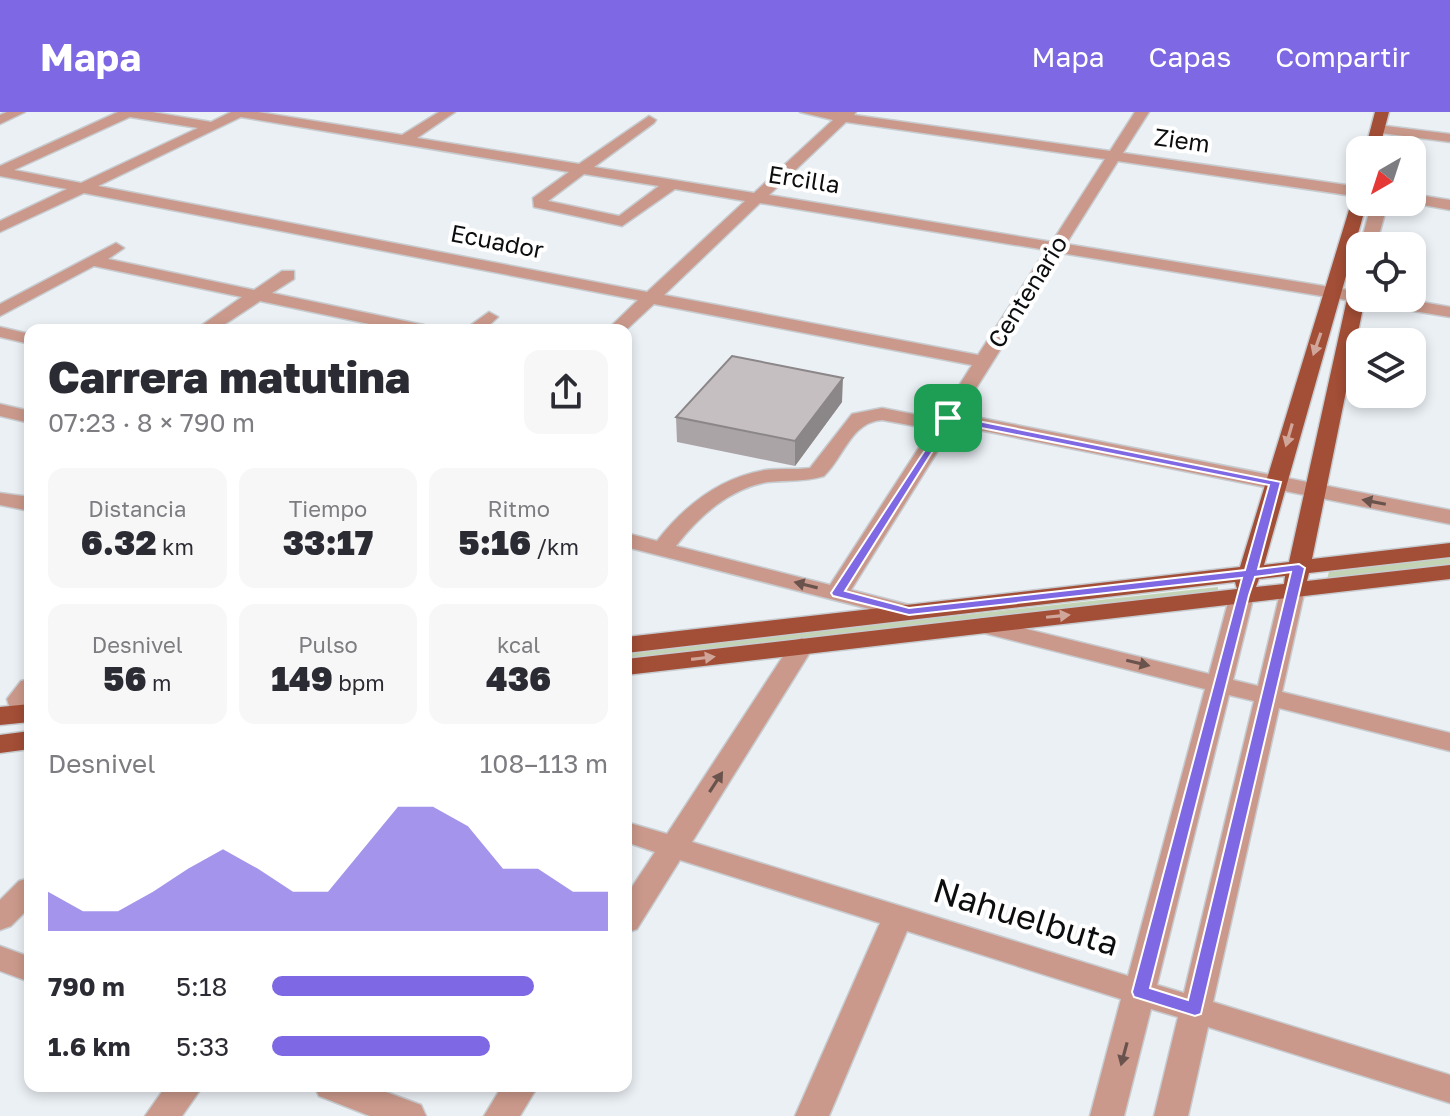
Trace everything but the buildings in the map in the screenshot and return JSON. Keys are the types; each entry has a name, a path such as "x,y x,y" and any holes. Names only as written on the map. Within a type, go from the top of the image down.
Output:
{"main road":[{"path":"1246,584 1356,216"},
{"path":"1296,578 1317,491 1334,395 1356,312"},
{"path":"632,666 981,625 1296,578 1450,550"},
{"path":"1296,578 1450,572"},
{"path":"632,644 909,612 1246,584"},
{"path":"0,744 24,741"}],"street":[{"path":"0,120 18,112"},
{"path":"0,172 128,112 212,126"},
{"path":"404,140 448,112"},
{"name":"Ziem","path":"807,112 847,115 1346,190"},
{"name":"Centenario","path":"837,593 1142,112"},
{"path":"1364,112 1450,138"},
{"path":"0,227 240,113"},
{"name":"Ercilla","path":"240,113 1346,292"},
{"path":"622,324 847,115"},
{"path":"649,120 538,201 539,204 622,221 673,183"},
{"name":"Ecuador","path":"0,172 984,362"},
{"path":"1426,201 1450,205"},
{"path":"0,311 116,248"},
{"path":"92,261 396,324"},
{"path":"213,324 288,275"},
{"name":"Ercilla","path":"1426,307 1450,312"},
{"path":"480,324 489,317"},
{"path":"0,332 24,338"},
{"path":"0,410 24,416"},
{"path":"662,549 692,514 735,485 770,476 817,472 851,425 860,418 886,415 946,422 1450,517"},
{"path":"0,499 24,503"},
{"path":"632,542 909,612"},
{"path":"1171,1116 1296,578"},
{"path":"1107,1116 1246,584"},
{"path":"981,625 1450,742"},
{"path":"632,912 802,646"},
{"path":"13,713 24,694"},
{"name":"Nahuelbuta","path":"632,834 1450,1089"},
{"path":"0,918 24,895"},
{"path":"812,1116 898,917"},
{"path":"0,958 24,968"},
{"path":"162,1116 181,1092"},
{"path":"347,1092 409,1116"},
{"path":"501,1116 517,1092"}],"green space":[{"path":"1450,557 1450,564 1327,579 1329,572"},
{"path":"1218,587 1218,593 632,657 632,651"}],"route":[{"path":"948,418 837,593 909,612 1250,574 1299,568 1195,1009 1141,992 1242,595 1250,574 1276,482 948,418"}]}
